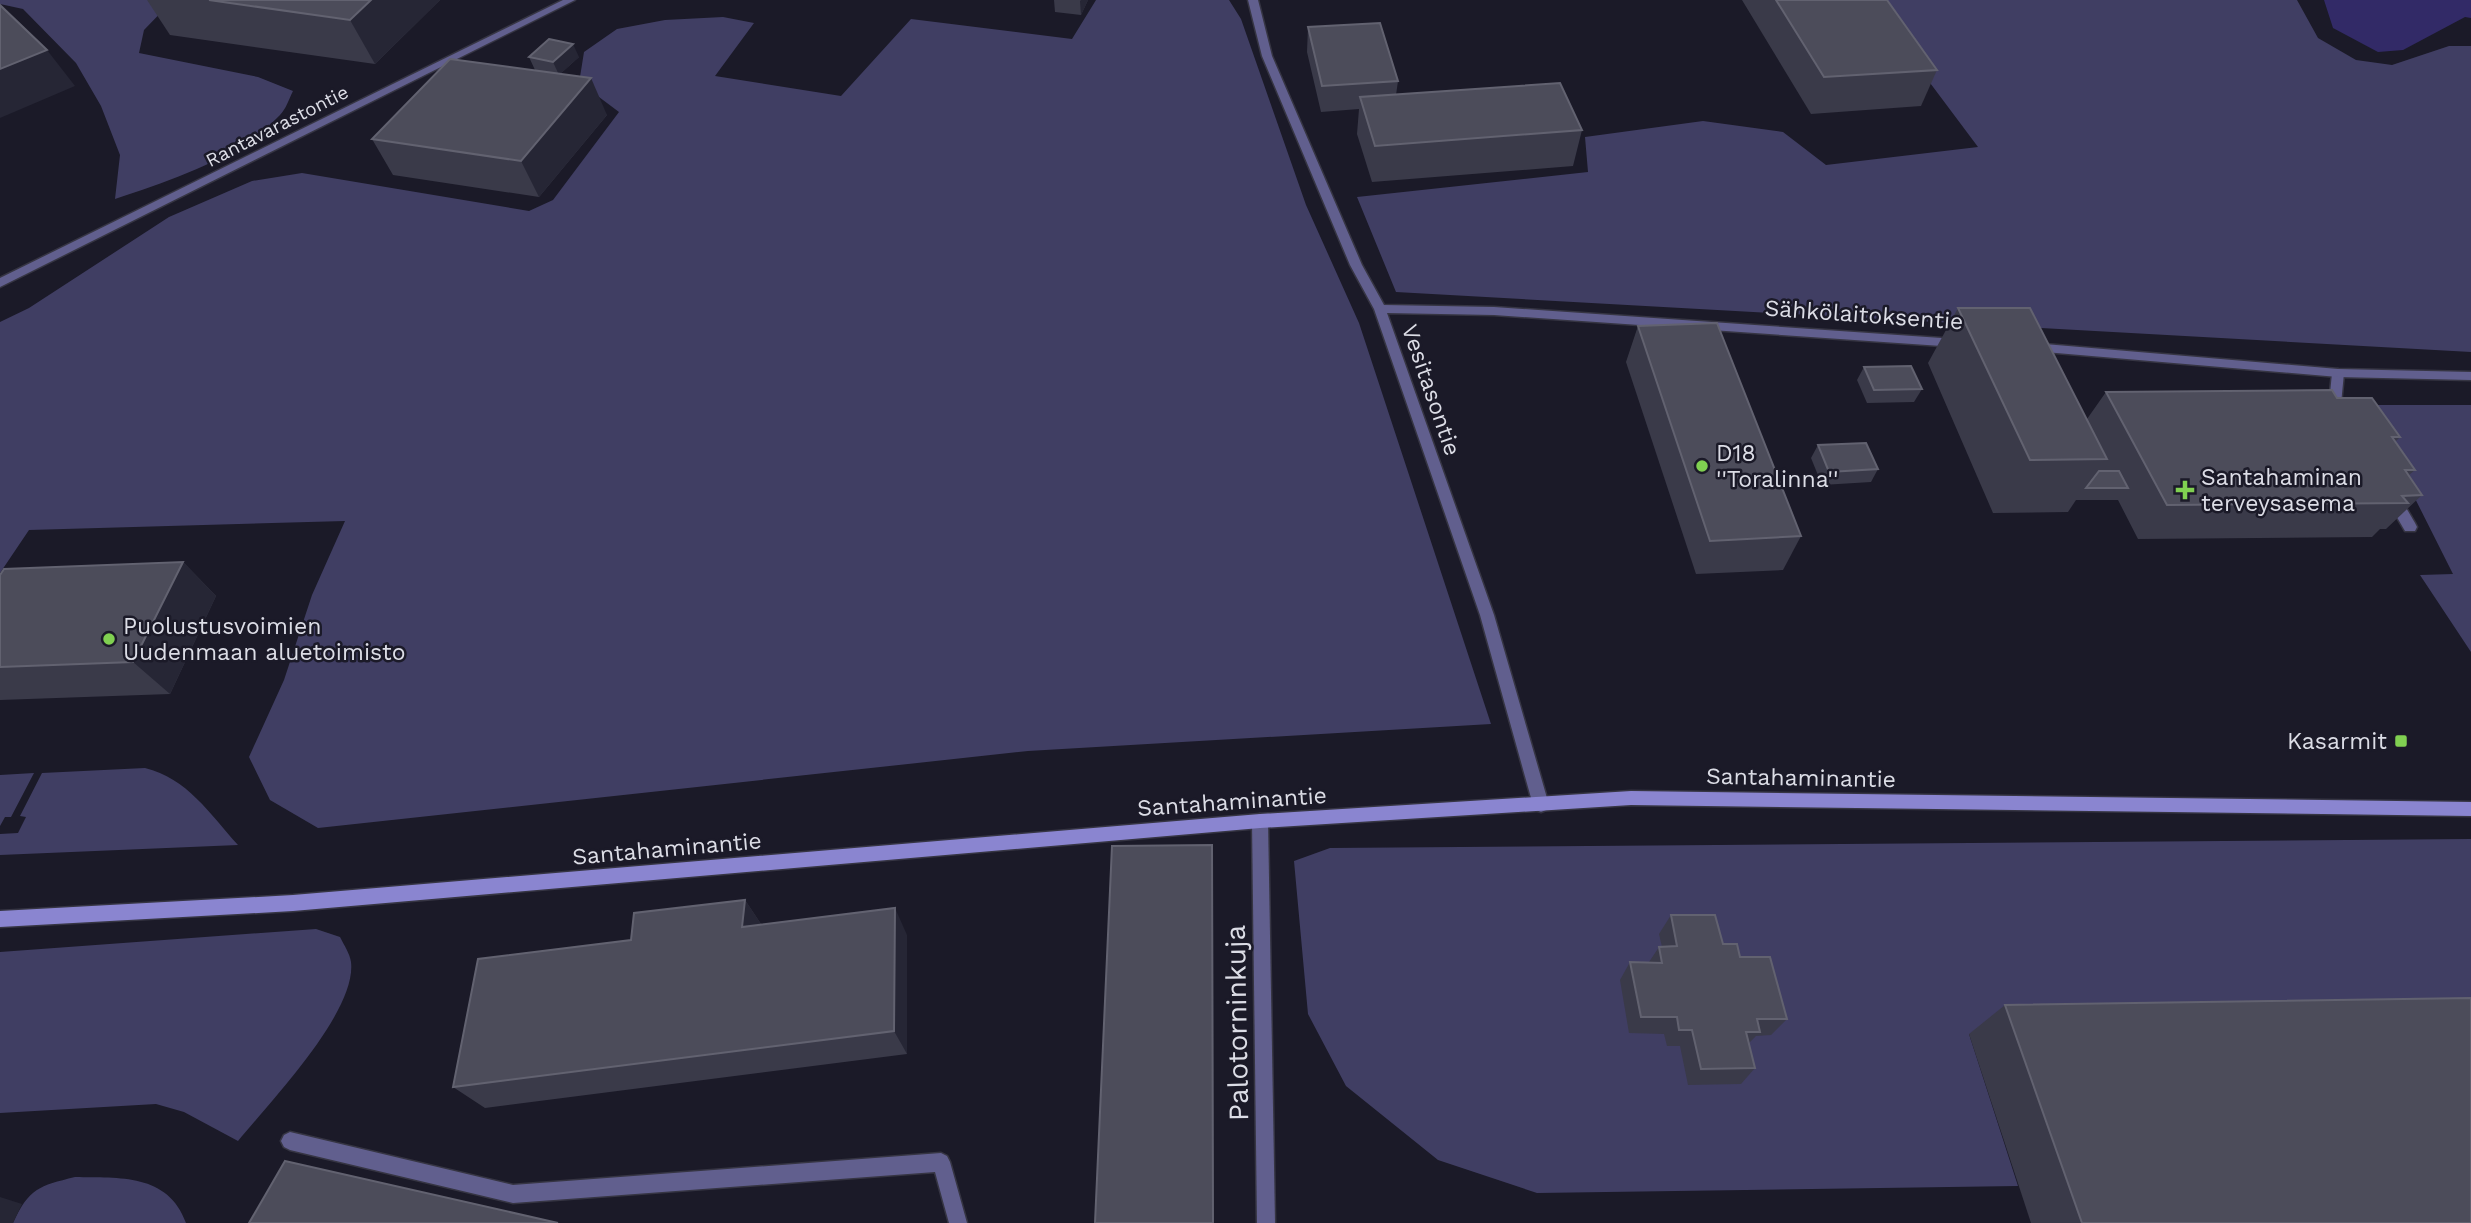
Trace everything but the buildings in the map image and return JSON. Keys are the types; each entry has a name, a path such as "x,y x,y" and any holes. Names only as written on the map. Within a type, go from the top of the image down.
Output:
{"main road":[{"name":"Santahaminantie","path":"0,919 293,903 1260,821 1631,799 2471,809"}],"street":[{"name":"Rantavarastontie","path":"0,284 570,0"},
{"name":"Vesitasontie","path":"1253,0 1272,68 1356,265 1380,309 1487,615 1541,805"},
{"name":"Sähkölaitoksentie","path":"1380,309 1494,311 1965,343"},
{"path":"2018,346 2338,373 2471,376"},
{"path":"2338,373 2335,404 2349,426"},
{"path":"2383,482 2410,527"},
{"name":"Palotorninkuja","path":"1260,821 1266,1223"},
{"path":"290,1141 513,1194 942,1162 958,1223"}],"shaded area":[{"path":"0,0 173,0 144,30 139,53 258,77 293,91 280,115 244,144 203,166 115,199 120,155 101,106 76,63 23,9 0,4"},
{"path":"1096,0 1229,0 1241,19 1306,205 1359,323 1491,724 1028,751 318,828 270,800 249,757 284,680 312,595 345,521 29,530 0,573 0,322 29,308 169,217 252,181 302,173 529,211 553,200 619,112 591,91 580,77 584,52 617,29 665,20 723,17 754,23 715,76 841,96 911,19 1072,39"},
{"path":"1868,0 2297,0 2318,38 2356,60 2392,65 2449,46 2471,46 2471,352 1396,292 1357,197 1588,172 1585,137 1703,121 1783,132 1826,165 1978,147"},
{"path":"2324,0 2471,0 2471,18 2465,17 2403,50 2378,52 2333,28"},
{"path":"2368,405 2471,405 2471,652 2420,575 2453,574"},
{"path":"145,768 160,773 186,789 238,845 0,855 0,834 18,833 26,817 20,816 42,773"},
{"path":"34,773 11,817 5,817 0,826 0,775"},
{"path":"2471,839 2471,1032 1969,1034 2018,1186 1537,1193 1438,1160 1346,1086 1308,1014 1294,861 1330,848"},
{"path":"316,929 340,937 351,962 349,982 326,1031 289,1081 238,1141 184,1112 156,1104 0,1113 0,952"},
{"path":"75,1177 125,1179 155,1187 178,1207 186,1223 13,1223 24,1202 36,1190"}],"place":[{"name":"D18 ''Toralinna''","path":"1702,466"},
{"name":"Santahaminan terveysasema","path":"2185,490"},
{"name":"Puolustusvoimien Uudenmaan aluetoimisto","path":"109,639"},
{"name":"Kasarmit","path":"2401,741"}]}
